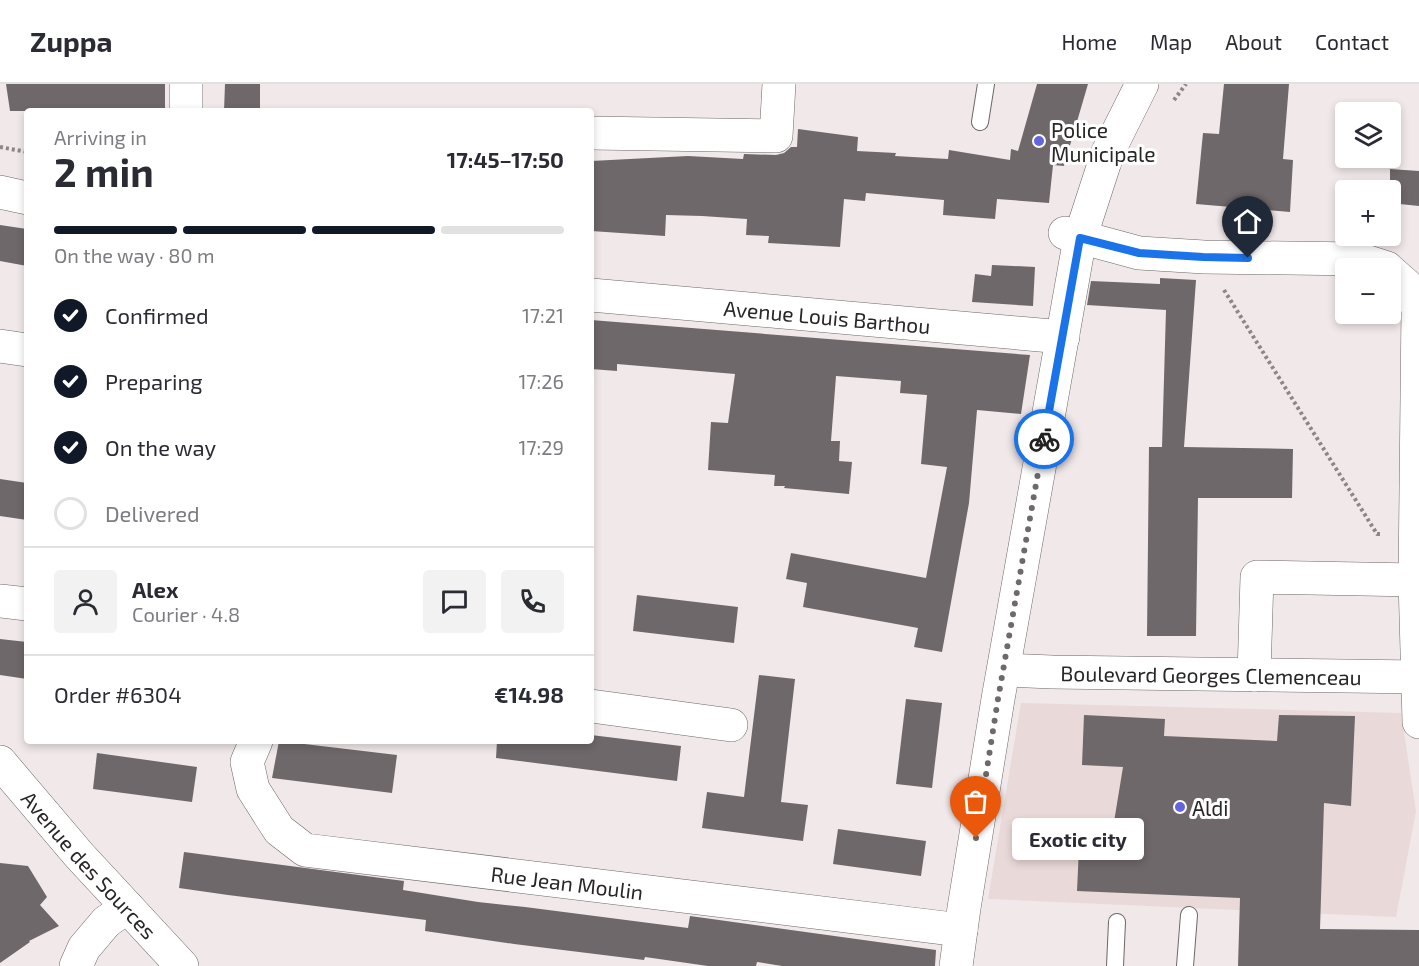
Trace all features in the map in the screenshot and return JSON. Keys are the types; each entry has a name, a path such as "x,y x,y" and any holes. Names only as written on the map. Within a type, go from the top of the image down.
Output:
{"street":[{"path":"186,84 186,108"},
{"path":"594,134 776,135 779,84"},
{"path":"956,966 1004,669 1063,337 1073,235 1108,152 1142,84"},
{"path":"0,192 24,197"},
{"path":"1073,235 1139,253 1203,257 1335,259"},
{"path":"1401,281 1406,285 1418,308 1415,580 1419,722"},
{"name":"Avenue Louis Barthou","path":"594,295 1063,337"},
{"path":"0,346 24,350"},
{"path":"1254,675 1257,577 1415,580"},
{"path":"0,601 24,604"},
{"name":"Boulevard Georges Clemenceau","path":"1004,669 1052,672 1418,677"},
{"path":"594,706 731,724"},
{"name":"Rue Jean Moulin","path":"255,744 248,762 254,789 279,830 305,850 961,930"},
{"name":"Avenue des Sources","path":"3,771 182,966"},
{"path":"76,966 84,948 106,922 127,907"}],"lane":[{"path":"980,122 986,84"},
{"path":"1185,966 1189,915"},
{"path":"1115,966 1117,922"}],"path":[{"path":"0,147 24,151"},
{"path":"1203,257 1377,534 1415,534"}],"shaded area":[{"path":"1021,703 1401,713 1416,811 1396,917 988,899"}],"building":[{"path":"6,84 165,84 165,108 24,108 24,111 10,111"},
{"path":"225,84 260,84 260,108 224,108"},
{"path":"1037,84 1088,84 1064,166 1053,165 1049,203 997,199 995,219 943,215 944,200 866,193 865,201 844,199 840,247 768,243 769,236 746,235 747,219 702,216 666,215 665,236 594,231 594,161 688,156 743,159 744,154 776,155 784,153 791,147 797,147 798,129 858,137 857,151 896,153 895,156 948,159 949,150 1010,160 1011,149 1018,151"},
{"path":"1224,84 1289,84 1283,159 1293,160 1290,212 1196,204 1203,133 1219,134"},
{"path":"1390,169 1419,171 1419,206 1401,204 1401,180 1390,180"},
{"path":"0,225 24,229 24,265 0,261"},
{"path":"992,265 1035,267 1033,306 972,302 975,274 991,276"},
{"path":"1160,278 1196,280 1184,447 1293,449 1292,498 1198,498 1196,636 1147,636 1149,447 1162,447 1166,310 1087,305 1091,281 1160,284"},
{"path":"594,320 1030,355 1021,414 977,410 969,503 942,652 914,647 918,628 803,607 807,583 786,579 791,553 926,578 947,467 921,464 927,395 900,393 901,381 836,376 831,441 840,441 839,461 852,462 849,494 774,486 775,475 708,470 711,422 728,423 735,374 617,364 617,371 594,369"},
{"path":"0,479 24,483 24,520 0,516"},
{"path":"637,595 738,607 734,643 633,631"},
{"path":"0,639 24,642 24,679 0,675"},
{"path":"759,675 795,679 781,802 808,805 803,841 702,828 707,792 744,797"},
{"path":"906,699 942,703 932,788 896,784"},
{"path":"1084,715 1165,719 1164,736 1277,741 1279,715 1355,716 1351,806 1324,803 1320,929 1419,930 1419,966 1238,966 1240,898 1077,891 1080,825 1113,828 1123,767 1082,765"},
{"path":"594,735 681,746 677,781 496,758 497,744 594,744"},
{"path":"278,744 304,744 397,755 392,793 272,778"},
{"path":"97,753 197,767 192,802 93,789"},
{"path":"838,829 926,841 921,876 833,864"},
{"path":"184,852 404,881 403,890 478,902 688,928 690,916 936,950 935,966 782,966 757,962 756,966 708,966 645,957 644,960 514,944 425,931 426,920 179,888"},
{"path":"0,863 28,866 47,897 40,905 59,926 29,941 0,963"}],"way so far":[{"path":"976,838 1044,439"}],"place":[{"name":"Police Municipale","path":"1039,141"},
{"name":"Aldi","path":"1180,807"},
{"name":"Exotic city","path":"976,838"}],"route":[{"path":"1044,439 1080,238 1139,253 1248,258"}]}
